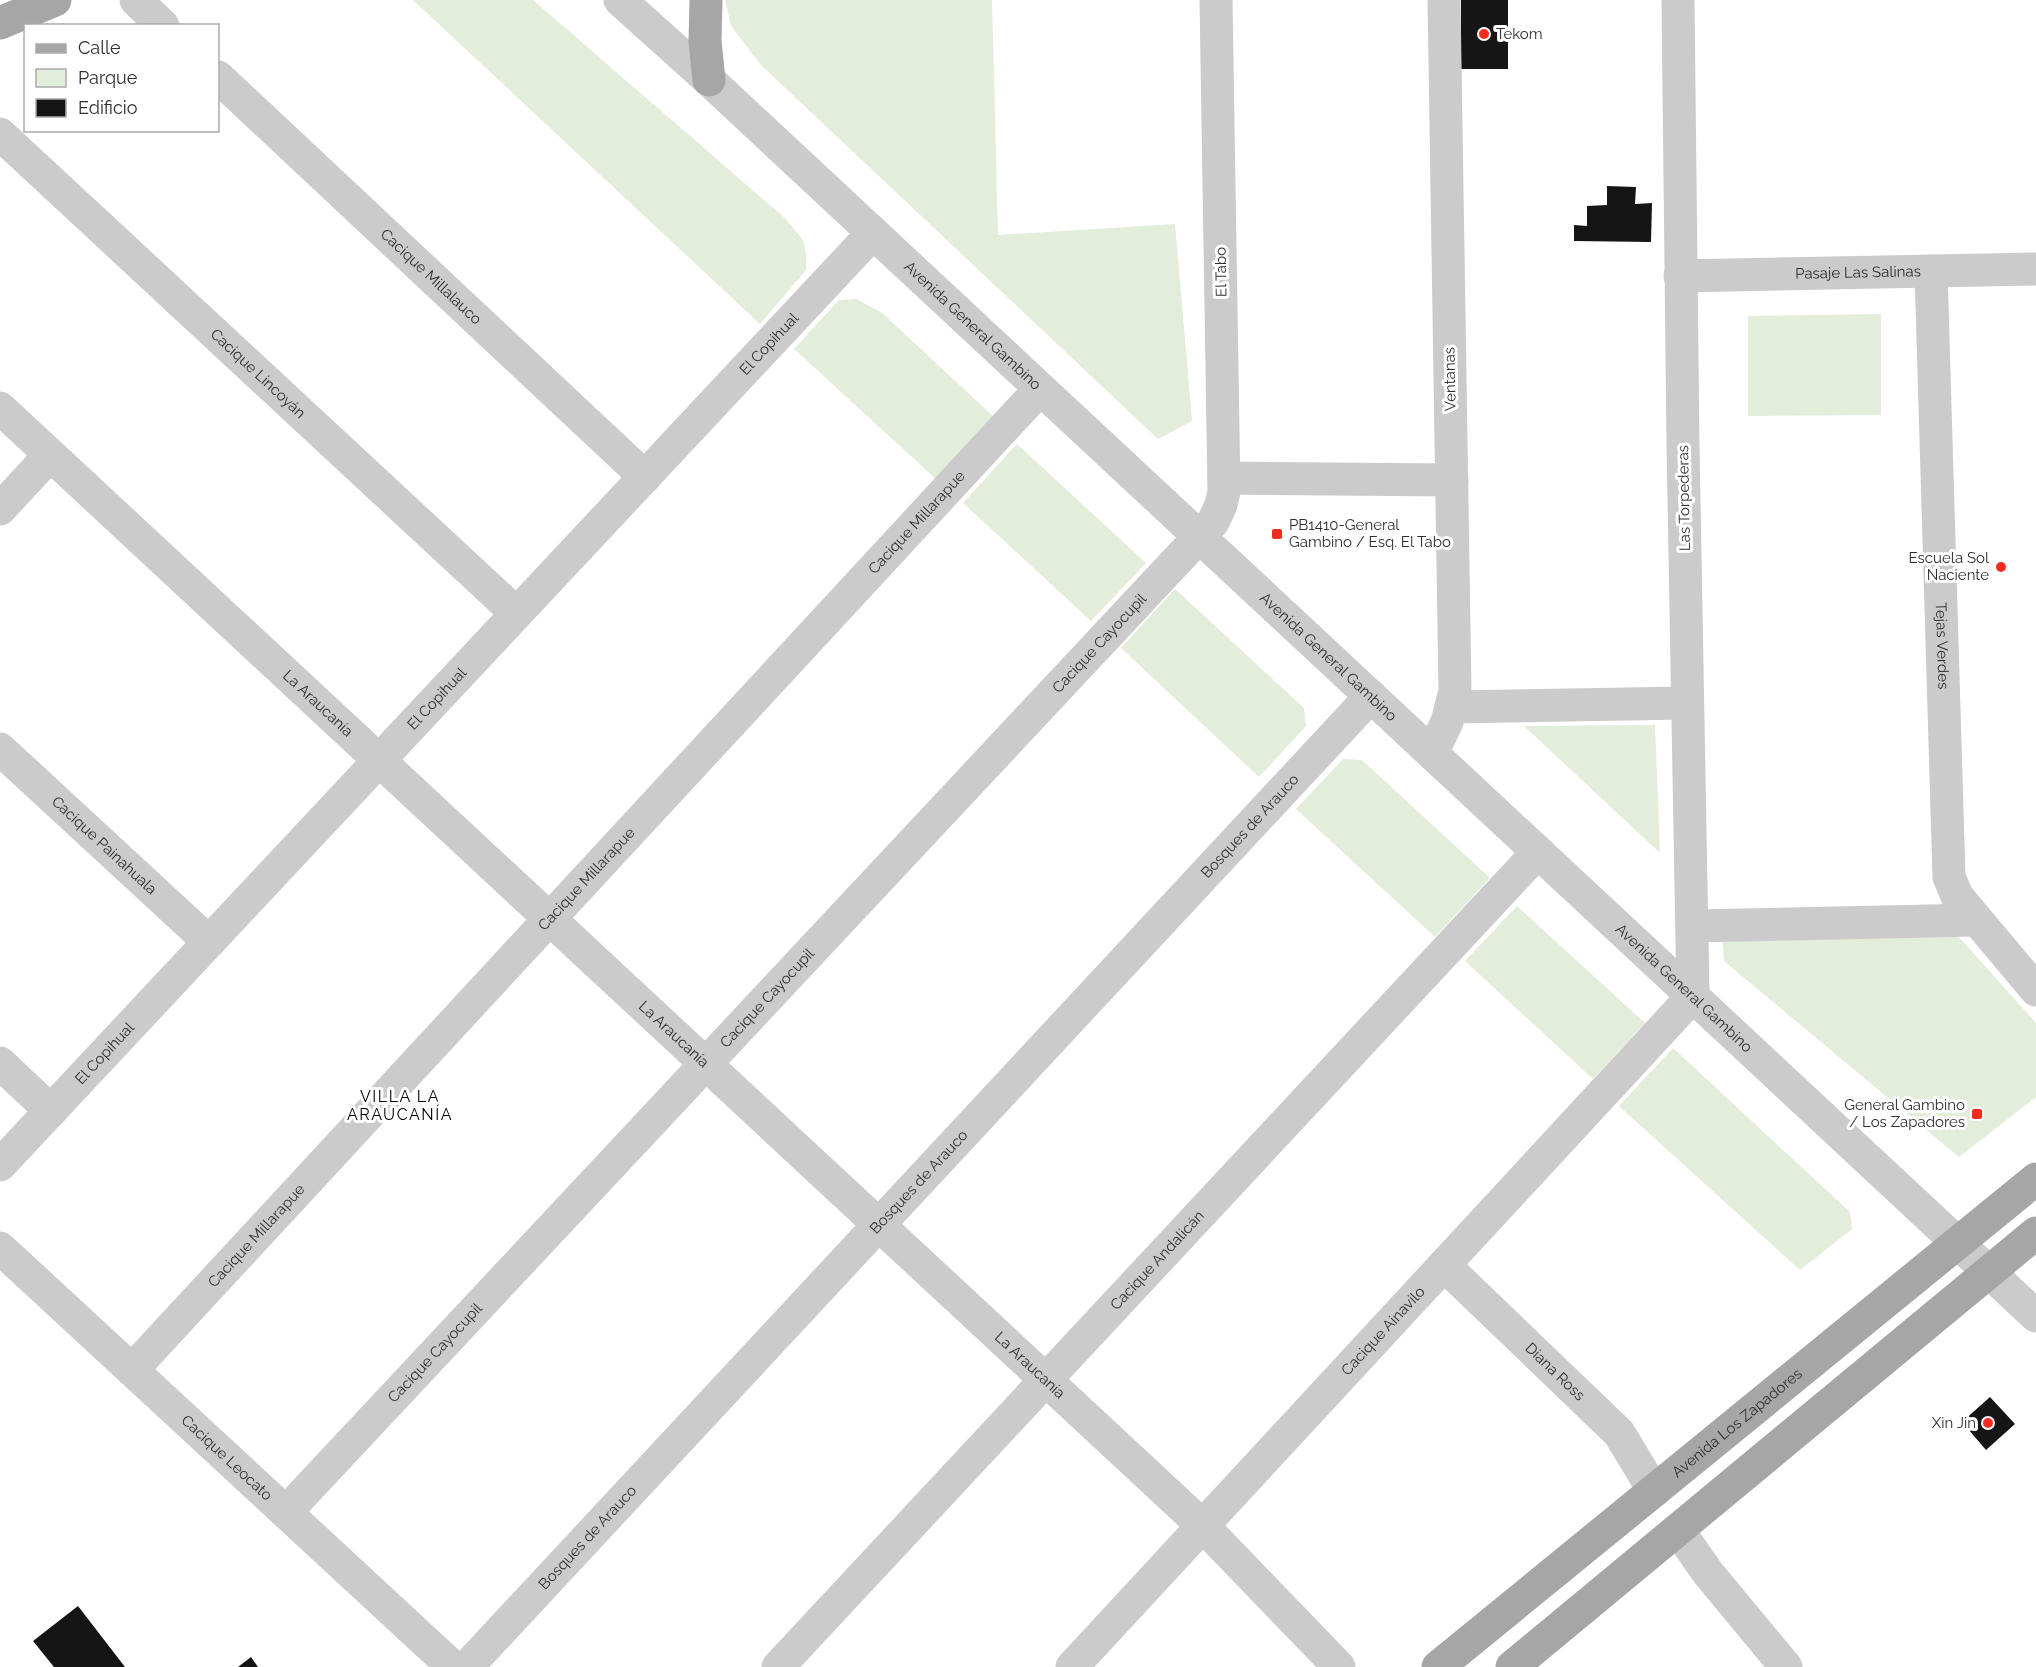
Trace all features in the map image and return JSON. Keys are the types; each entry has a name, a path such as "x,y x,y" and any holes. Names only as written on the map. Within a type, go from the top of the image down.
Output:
{"main road":[{"path":"0,23 54,0"},
{"path":"706,0 705,42 709,80"},
{"name":"Avenida Los Zapadores","path":"1438,1667 2036,1179"},
{"path":"1512,1667 2036,1233"}],"street":[{"path":"136,0 161,24"},
{"name":"Avenida General Gambino","path":"620,0 709,80 2036,1316"},
{"name":"El Tabo","path":"1199,537 1213,522 1221,505 1224,478 1216,0"},
{"name":"Ventanas","path":"1432,753 1447,722 1455,676 1444,0"},
{"name":"Las Torpederas","path":"1678,0 1680,276 1693,996"},
{"name":"Cacique Millalauco","path":"219,77 645,477"},
{"name":"Cacique Lincoyán","path":"0,134 516,613"},
{"name":"El Copihual","path":"0,1165 873,233"},
{"name":"Pasaje Las Salinas","path":"1680,276 2036,269"},
{"name":"Tejas Verdes","path":"1930,271 1947,865 1952,887 1976,920 2036,990"},
{"name":"Cacique Millarapue","path":"132,1370 1040,389"},
{"name":"La Araucanía","path":"0,408 1203,1526 1339,1667"},
{"path":"0,509 51,455"},
{"path":"1224,478 1452,480"},
{"name":"Cacique Cayocupil","path":"286,1512 1199,537"},
{"name":"Bosques de Arauco","path":"467,1667 1371,696"},
{"path":"1451,707 1688,703"},
{"name":"Cacique Painahuala","path":"0,749 209,942"},
{"name":"Cacique Andalicán","path":"778,1667 1538,852"},
{"path":"1692,926 1976,920"},
{"name":"Cacique Ainavilo","path":"1072,1667 1693,996"},
{"path":"0,1063 51,1110"},
{"name":"Cacique Leocato","path":"0,1248 453,1667"},
{"name":"Diana Ross","path":"1444,1265 1619,1433 1654,1491"},
{"path":"1678,1530 1708,1573 1786,1667"}],"green space":[{"path":"413,0 533,0 786,219 803,240 806,270 760,324"},
{"path":"725,0 992,0 998,235 1175,224 1192,421 1158,439 761,65 731,26"},
{"path":"856,299 881,312 994,417 937,480 794,349 839,300"},
{"path":"1881,314 1881,415 1748,416 1748,316"},
{"path":"1017,444 1146,563 1091,621 963,503"},
{"path":"1175,589 1304,708 1306,726 1259,777 1121,648"},
{"path":"1655,725 1660,853 1524,726"},
{"path":"1343,759 1362,760 1490,878 1435,937 1296,809"},
{"path":"1517,906 1645,1023 1593,1079 1465,961"},
{"path":"1932,907 2036,1023 2036,1097 1959,1157 1724,961 1721,914"},
{"path":"1673,1048 1850,1212 1852,1229 1800,1270 1619,1106"}],"building":[{"name":"Tekom","path":"1461,0 1508,0 1508,69 1461,69"},
{"path":"1607,186 1636,187 1635,204 1652,203 1651,242 1574,241 1574,225 1587,226 1587,206 1607,205"},
{"name":"Xin Jin","path":"1990,1397 2015,1424 1986,1450 1962,1422"},
{"path":"78,1606 125,1667 54,1667 33,1641"},
{"path":"251,1657 258,1667 238,1667"}],"place":[{"name":"Tekom","path":"1484,34"},
{"name":"PB1410-General Gambino / Esq. El Tabo","path":"1277,534"},
{"name":"Escuela Sol Naciente","path":"2001,567"},
{"name":"General Gambino / Los Zapadores","path":"1977,1114"},
{"name":"Xin Jin","path":"1988,1423"}],"district":[{"name":"VILLA LA ARAUCANÍA","path":"400,1105"}]}
